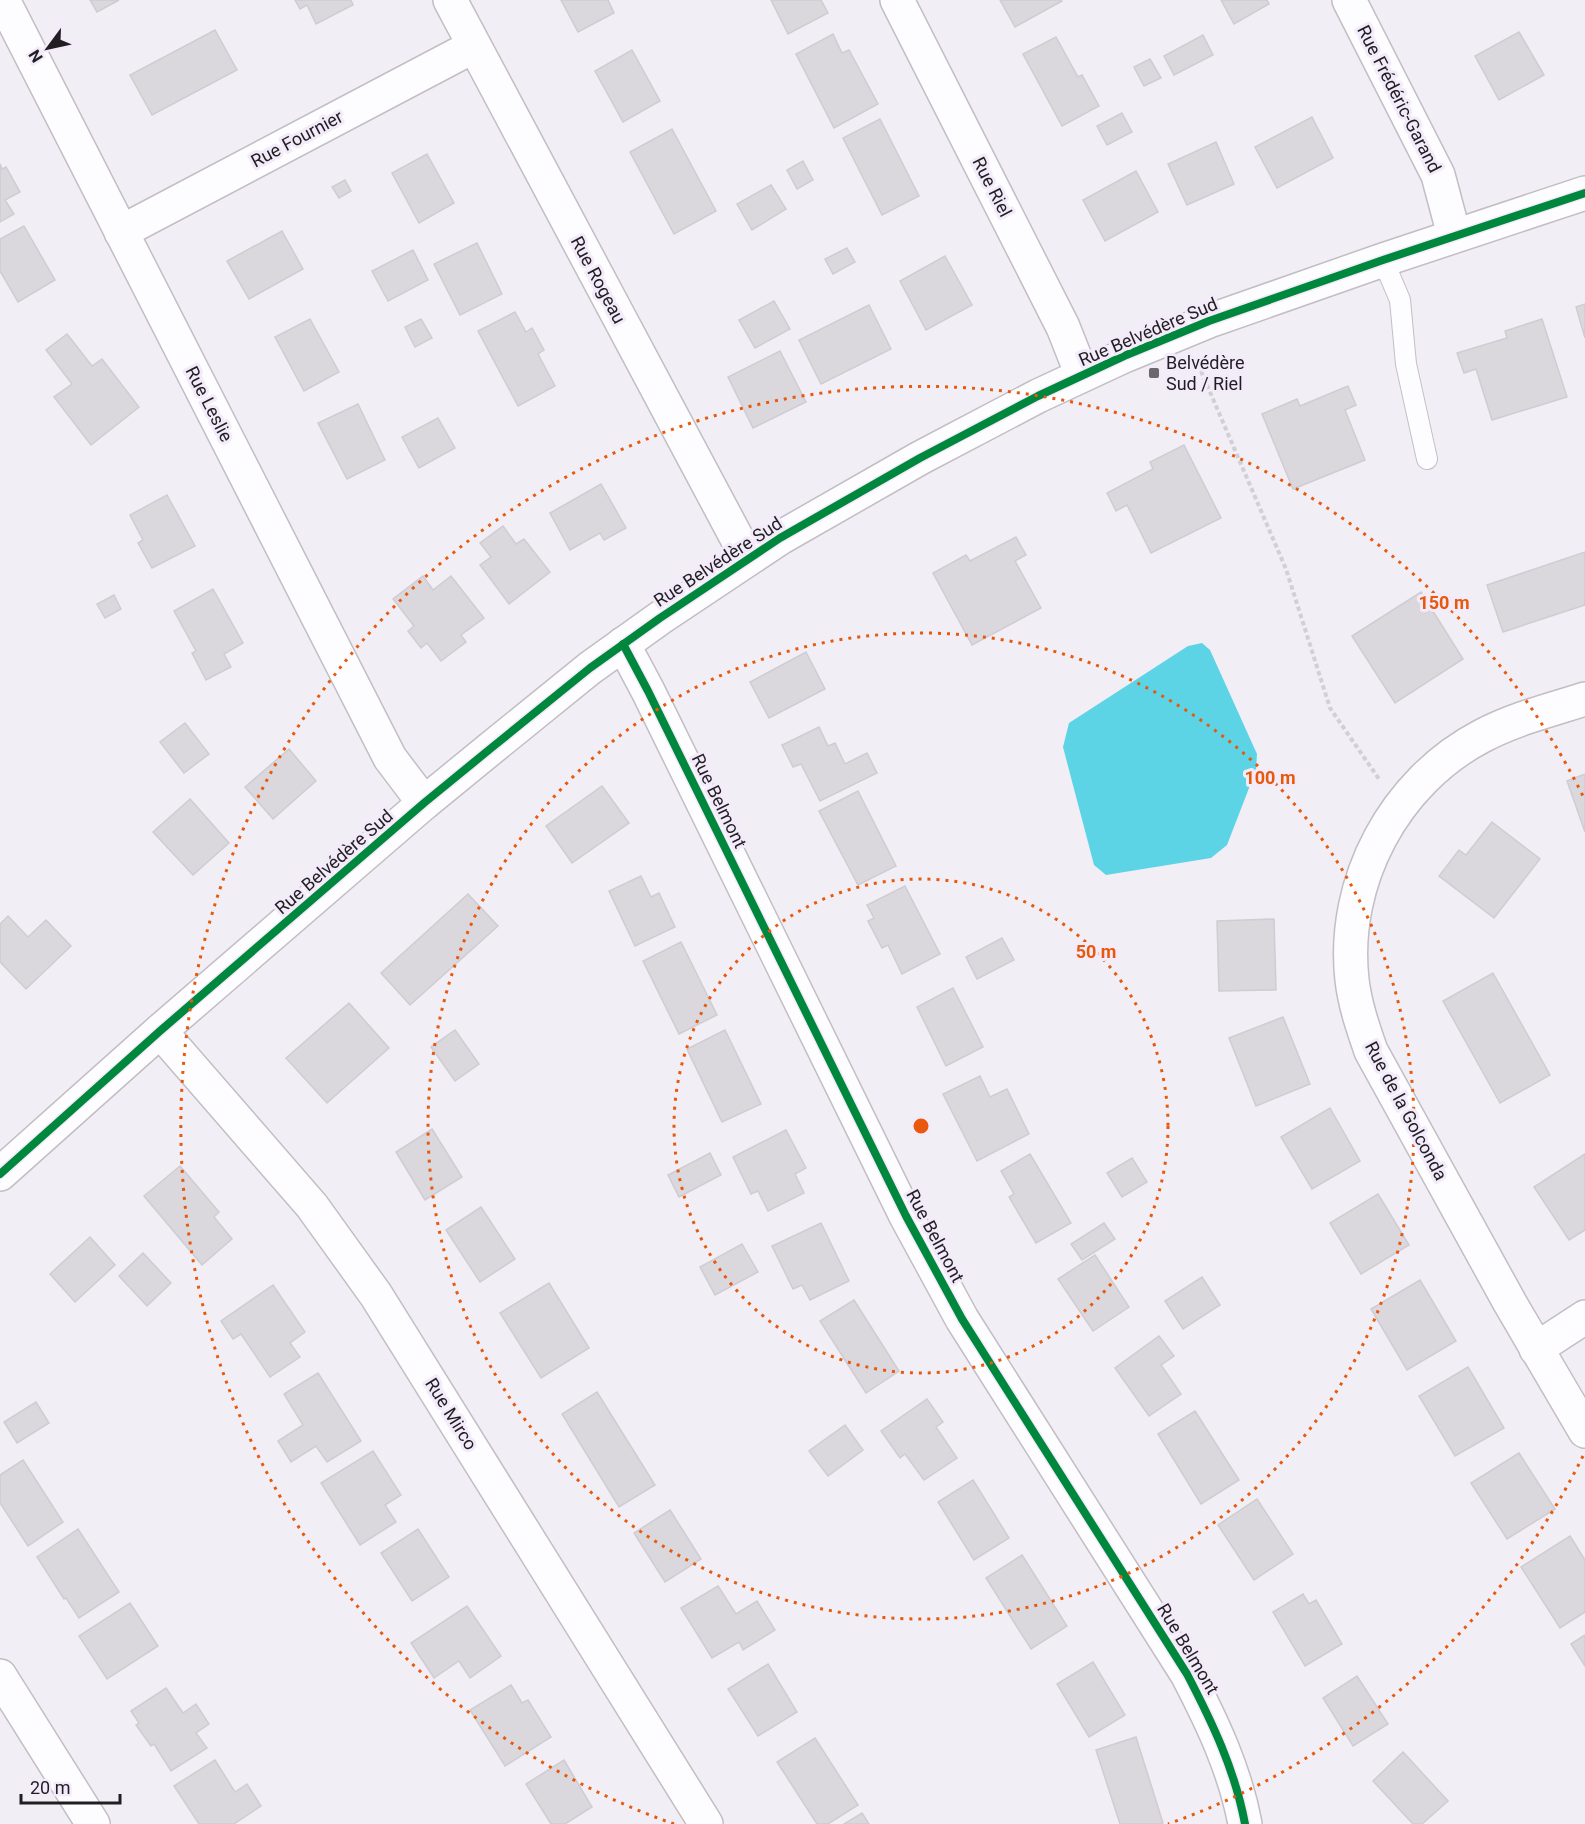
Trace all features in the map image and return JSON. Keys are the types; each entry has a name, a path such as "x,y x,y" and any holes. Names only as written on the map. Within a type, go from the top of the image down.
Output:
{"street":[{"name":"Rue Leslie","path":"3,0 390,758 424,803"},
{"name":"Rue Rogeau","path":"450,0 748,559"},
{"name":"Rue Riel","path":"897,0 1064,327 1082,375"},
{"name":"Rue Frédéric-Garand","path":"1349,0 1438,175 1454,235"},
{"name":"Rue Fournier","path":"121,232 474,46"},
{"name":"Rue Belvédère Sud","path":"0,1174 160,1031 424,803 591,668 748,559 823,512 1038,396 1124,356 1209,321 1454,235 1585,194"},
{"name":"Rue Belmont","path":"623,644 906,1216 951,1298 1187,1674 1216,1729 1233,1774 1245,1824"},
{"name":"Rue de la Golconda","path":"1585,699 1514,722 1481,736 1450,756 1422,779 1399,806 1379,838 1364,871 1355,907 1351,943 1352,980 1359,1016 1371,1051 1536,1349 1585,1431"},
{"name":"Rue Mirco","path":"160,1031 277,1163 312,1206 376,1295 706,1824"},
{"path":"1536,1349 1585,1317"},
{"path":"0,1676 93,1824"}],"lane":[{"path":"1383,260 1400,300 1406,364 1427,459"}],"path":[{"path":"1201,371 1286,569 1329,708 1399,806"}],"water":[{"path":"1202,643 1210,650 1257,754 1256,770 1227,845 1211,858 1106,875 1094,865 1063,747 1069,723 1188,646"}],"building":[{"path":"90,0 119,0 97,12"},
{"path":"295,0 351,0 353,5 316,24 307,5 300,9"},
{"path":"561,0 608,0 614,13 578,32"},
{"path":"771,0 821,0 828,13 788,34"},
{"path":"1000,0 1061,0 1062,1 1015,27"},
{"path":"1221,0 1267,0 1269,4 1234,24"},
{"path":"215,30 237,70 152,115 130,75"},
{"path":"1519,32 1544,75 1499,100 1475,56"},
{"path":"833,34 842,53 849,50 878,104 834,128 796,54"},
{"path":"1203,35 1213,55 1174,75 1164,56"},
{"path":"1056,37 1078,77 1082,75 1099,106 1062,126 1023,54"},
{"path":"632,50 660,101 623,122 595,71"},
{"path":"1150,59 1161,78 1144,86 1134,67"},
{"path":"1122,113 1132,132 1107,145 1097,126"},
{"path":"1312,117 1333,158 1277,188 1255,147"},
{"path":"880,119 919,196 882,215 843,138"},
{"path":"672,129 716,211 674,234 630,152"},
{"path":"1216,142 1234,184 1187,205 1168,164"},
{"path":"427,154 454,203 419,223 392,173"},
{"path":"803,161 813,180 797,189 787,170"},
{"path":"0,164 2,169 6,167 20,192 5,200 14,214 0,222"},
{"path":"1136,171 1158,212 1105,241 1083,200"},
{"path":"345,180 351,191 339,198 332,187"},
{"path":"771,185 786,209 752,230 737,204"},
{"path":"24,226 55,280 18,302 0,271 0,239"},
{"path":"282,231 303,269 249,299 227,261"},
{"path":"477,243 502,294 460,315 434,264"},
{"path":"847,248 855,262 833,274 825,259"},
{"path":"413,250 428,280 388,301 372,271"},
{"path":"945,256 972,305 926,330 900,281"},
{"path":"774,301 790,329 755,348 739,320"},
{"path":"1585,304 1585,338 1576,307"},
{"path":"869,305 891,349 821,384 799,340"},
{"path":"515,312 526,332 532,328 544,350 538,354 555,386 518,406 478,331"},
{"path":"310,319 339,372 304,391 275,337"},
{"path":"421,319 432,338 415,347 405,327"},
{"path":"1542,319 1567,397 1492,420 1476,369 1464,373 1457,353 1507,338 1505,331"},
{"path":"67,334 92,366 102,359 139,407 91,445 54,397 72,384 46,350"},
{"path":"780,351 806,402 753,428 728,377"},
{"path":"1348,386 1356,405 1345,410 1365,460 1293,489 1262,414 1297,399 1300,406"},
{"path":"358,404 385,460 347,479 318,423"},
{"path":"438,418 455,448 419,468 402,437"},
{"path":"1184,445 1221,518 1151,553 1127,505 1116,511 1107,493 1153,469 1150,462"},
{"path":"601,484 626,528 604,540 600,533 570,550 550,513"},
{"path":"167,495 195,546 152,568 138,543 143,540 130,515"},
{"path":"503,526 516,544 524,539 550,572 509,604 480,565 491,557 480,543"},
{"path":"1016,537 1026,555 1015,561 1041,608 972,645 933,573 966,555 970,561"},
{"path":"1585,552 1585,605 1503,632 1487,585"},
{"path":"423,576 433,590 451,576 484,618 461,635 466,642 441,661 427,643 421,648 408,631 414,626 393,599"},
{"path":"213,589 243,643 224,654 231,667 206,680 192,653 196,651 174,611"},
{"path":"1421,592 1463,659 1395,703 1352,636"},
{"path":"114,595 121,609 105,618 97,604"},
{"path":"806,652 825,689 769,718 750,682"},
{"path":"185,723 209,754 184,773 160,742"},
{"path":"819,727 828,746 835,743 845,764 867,753 877,773 820,801 801,764 793,767 782,745"},
{"path":"289,749 316,781 273,819 245,787"},
{"path":"1585,774 1585,832 1567,781"},
{"path":"602,786 629,823 572,863 546,826"},
{"path":"858,791 896,866 858,885 819,811"},
{"path":"190,799 229,843 193,875 153,832"},
{"path":"1492,822 1540,859 1494,918 1439,876 1459,850 1466,855"},
{"path":"641,876 651,897 659,893 675,927 635,946 609,891"},
{"path":"905,886 940,954 902,974 888,945 882,948 868,921 874,918 867,905"},
{"path":"468,894 498,926 410,1005 381,973"},
{"path":"8,916 28,937 46,920 71,946 26,989 0,962 0,924"},
{"path":"1274,919 1276,990 1219,991 1217,921"},
{"path":"1002,938 1014,960 977,979 966,957"},
{"path":"681,942 717,1015 679,1034 643,961"},
{"path":"1493,973 1550,1075 1500,1103 1443,1001"},
{"path":"953,988 983,1047 946,1066 917,1007"},
{"path":"349,1003 389,1048 327,1103 286,1058"},
{"path":"1283,1017 1310,1084 1256,1106 1229,1038"},
{"path":"455,1030 479,1064 455,1081 431,1047"},
{"path":"725,1030 761,1104 722,1122 687,1049"},
{"path":"980,1076 990,1097 1007,1089 1029,1134 977,1161 943,1094"},
{"path":"1330,1108 1360,1161 1312,1189 1281,1137"},
{"path":"432,1129 462,1177 425,1200 396,1152"},
{"path":"786,1130 806,1168 795,1174 804,1193 768,1211 758,1191 751,1194 733,1157"},
{"path":"710,1153 721,1175 679,1197 668,1175"},
{"path":"1030,1154 1071,1223 1036,1243 1009,1197 1014,1194 1001,1171"},
{"path":"1585,1154 1585,1230 1569,1240 1534,1187"},
{"path":"1132,1158 1147,1182 1122,1197 1107,1173"},
{"path":"180,1166 219,1212 214,1217 232,1239 202,1265 144,1196"},
{"path":"1378,1194 1409,1245 1361,1274 1330,1223"},
{"path":"481,1207 515,1259 480,1282 446,1230"},
{"path":"821,1223 849,1281 810,1300 802,1285 793,1289 772,1246"},
{"path":"1104,1223 1115,1239 1082,1260 1071,1244"},
{"path":"90,1237 115,1265 75,1302 50,1274"},
{"path":"742,1244 758,1272 715,1295 700,1267"},
{"path":"143,1253 171,1283 147,1306 119,1276"},
{"path":"1095,1255 1129,1307 1093,1331 1058,1279"},
{"path":"1202,1277 1220,1305 1183,1329 1165,1301"},
{"path":"1420,1280 1456,1341 1407,1370 1371,1309"},
{"path":"549,1283 589,1348 541,1378 500,1313"},
{"path":"273,1285 305,1332 290,1343 300,1357 270,1377 241,1334 233,1339 221,1321"},
{"path":"854,1300 899,1371 866,1393 820,1321"},
{"path":"1159,1336 1174,1356 1161,1365 1181,1394 1149,1416 1115,1368"},
{"path":"1468,1367 1504,1428 1455,1456 1419,1396"},
{"path":"318,1373 361,1441 327,1462 316,1446 291,1462 278,1441 303,1425 284,1394"},
{"path":"597,1392 655,1485 619,1507 562,1414"},
{"path":"927,1399 943,1422 936,1427 957,1458 924,1480 905,1454 900,1458 881,1431"},
{"path":"36,1402 49,1423 17,1443 4,1422"},
{"path":"1195,1411 1239,1480 1201,1504 1158,1434"},
{"path":"845,1425 863,1450 828,1476 809,1451"},
{"path":"373,1451 401,1495 385,1505 396,1522 360,1545 321,1483"},
{"path":"1519,1453 1555,1509 1507,1539 1471,1483"},
{"path":"23,1460 63,1522 28,1546 0,1503 0,1475"},
{"path":"973,1480 1009,1538 974,1560 938,1502"},
{"path":"1257,1499 1293,1554 1254,1580 1218,1525"},
{"path":"670,1510 701,1559 665,1582 634,1533"},
{"path":"78,1529 119,1592 79,1618 37,1557"},
{"path":"418,1529 449,1577 412,1601 381,1553"},
{"path":"1570,1536 1585,1560 1585,1612 1560,1628 1521,1567"},
{"path":"1022,1555 1067,1626 1031,1649 986,1578"},
{"path":"718,1586 736,1614 757,1601 775,1630 743,1650 739,1642 712,1658 681,1608"},
{"path":"1303,1594 1309,1604 1316,1600 1342,1644 1305,1666 1273,1612"},
{"path":"130,1603 158,1646 107,1679 79,1636"},
{"path":"467,1606 501,1656 470,1678 459,1661 434,1678 411,1643"},
{"path":"1585,1635 1585,1666 1571,1644"},
{"path":"1093,1662 1125,1715 1089,1737 1057,1684"},
{"path":"768,1664 797,1712 758,1736 728,1689"},
{"path":"1357,1676 1388,1724 1353,1746 1323,1698"},
{"path":"511,1685 522,1703 528,1700 551,1737 505,1766 470,1710"},
{"path":"166,1688 183,1713 196,1704 209,1724 196,1733 207,1748 171,1771 154,1744 151,1746 136,1725 139,1723 131,1711"},
{"path":"1136,1737 1163,1823 1120,1824 1096,1750"},
{"path":"815,1738 858,1805 828,1824 817,1824 777,1762"},
{"path":"1403,1752 1448,1801 1422,1824 1413,1824 1373,1781"},
{"path":"215,1760 235,1792 247,1784 261,1806 234,1824 199,1824 174,1786"},
{"path":"564,1760 592,1807 565,1824 551,1824 526,1784"},
{"path":"862,1813 869,1824 844,1824"}],"cycle path":[{"path":"0,1174 160,1031 424,803 490,749 590,668 780,538 920,458 1038,396 1124,356 1209,321 1585,193"},
{"path":"623,644 906,1216 962,1319 1187,1674 1229,1765 1245,1824"}],"place":[{"name":"Belvédère Sud / Riel","path":"1154,373"}]}
